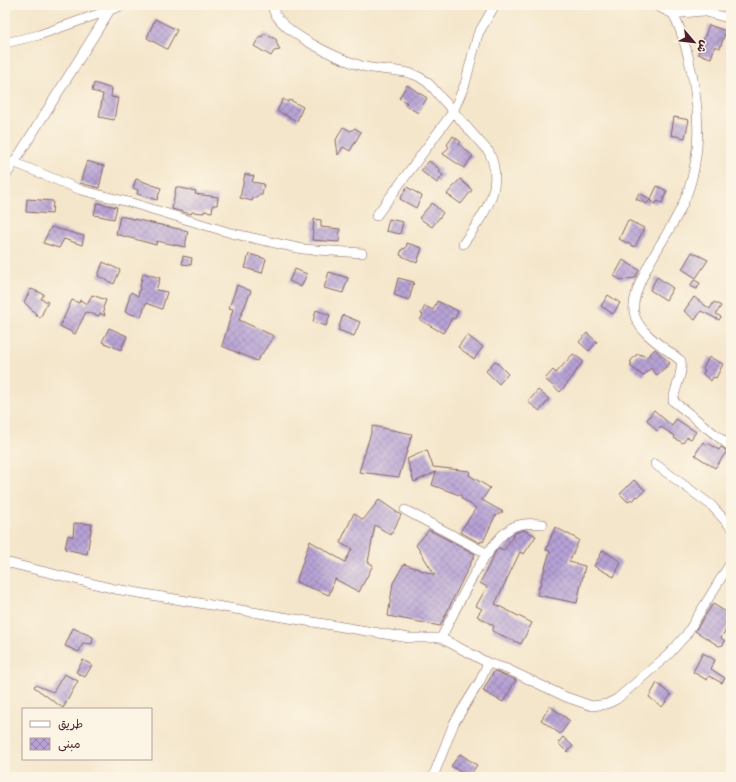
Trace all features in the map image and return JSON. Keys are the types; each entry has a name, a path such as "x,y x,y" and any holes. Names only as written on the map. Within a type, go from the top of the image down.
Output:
{"street":[{"path":"5,43 39,35 124,5"},
{"path":"272,5 272,10 281,22 302,39 322,50 363,66 410,72 425,80 489,152 494,162 496,177 494,192 485,212 463,244"},
{"path":"376,216 453,112 465,84 478,34 495,5"},
{"path":"655,5 673,14 703,11 731,19"},
{"path":"5,177 13,162 110,10"},
{"path":"673,14 684,34 692,74 697,114 697,150 694,175 682,206 641,280 634,298 634,313 640,328 682,361 683,370 675,388 673,401 731,447"},
{"path":"13,162 81,190 132,202 231,233 302,249 362,253"},
{"path":"655,464 711,505 731,527"},
{"path":"405,510 488,554"},
{"path":"441,638 488,554 502,536 513,527 531,523 543,524"},
{"path":"5,562 115,589 409,638 441,638 488,663 566,697 592,706 607,704 627,692 668,655 686,635 731,562"},
{"path":"432,777 454,723 480,681 488,663"}],"building":[{"path":"155,19 177,30 167,49 147,38"},
{"path":"709,25 726,31 720,48 715,46 711,58 698,54"},
{"path":"264,33 277,40 276,42 280,50 274,51 271,56 254,46 260,36 262,37"},
{"path":"94,83 112,89 111,97 118,98 114,120 99,117 103,94 92,91"},
{"path":"407,85 427,98 418,113 405,105 407,103 399,98"},
{"path":"283,99 288,102 289,100 292,101 303,107 297,121 277,111"},
{"path":"674,117 689,120 685,138 671,135"},
{"path":"343,127 351,131 355,128 361,132 350,151 343,147 338,155 336,140"},
{"path":"453,136 461,142 459,144 473,156 464,168 443,154 449,147 447,145"},
{"path":"87,161 104,166 99,188 80,183"},
{"path":"429,161 441,170 439,172 443,175 437,183 421,171"},
{"path":"245,174 254,176 252,182 264,184 262,195 258,195 257,198 253,198 252,201 240,198"},
{"path":"136,179 161,188 157,200 137,194 138,190 133,188"},
{"path":"460,179 472,190 461,204 447,194"},
{"path":"657,186 667,191 662,203 657,201 656,204 650,201"},
{"path":"176,187 196,191 195,194 218,197 217,205 213,205 212,212 204,211 204,213 192,212 191,214 172,209"},
{"path":"407,187 422,196 416,208 400,199"},
{"path":"639,193 650,199 647,204 636,199"},
{"path":"27,199 53,201 52,214 26,212"},
{"path":"97,203 117,207 114,219 94,215"},
{"path":"432,203 443,213 432,227 419,218"},
{"path":"120,216 188,231 185,247 157,241 156,245 116,234"},
{"path":"314,219 321,220 321,227 340,229 339,242 312,240"},
{"path":"389,219 403,222 400,234 386,231"},
{"path":"628,220 644,228 635,247 619,239"},
{"path":"51,227 84,236 82,245 64,239 59,248 43,243"},
{"path":"407,243 422,248 417,263 400,255 402,249 406,248"},
{"path":"692,252 708,260 696,278 682,269"},
{"path":"249,254 266,259 262,273 245,268"},
{"path":"183,256 192,258 191,265 182,264"},
{"path":"623,260 639,270 635,278 621,280 614,276"},
{"path":"103,262 120,270 114,284 98,276"},
{"path":"295,269 307,274 301,287 289,281"},
{"path":"329,272 348,278 343,293 324,288"},
{"path":"143,273 160,278 156,290 167,292 162,309 146,303 141,317 125,312 131,292 138,296"},
{"path":"657,277 673,288 666,300 650,290"},
{"path":"398,278 414,282 409,300 394,295"},
{"path":"694,280 700,283 697,289 690,286"},
{"path":"237,285 251,291 239,320 274,336 257,361 222,346 233,309 229,308"},
{"path":"31,289 44,294 41,299 48,302 40,318 24,302"},
{"path":"92,295 106,300 103,308 105,316 100,313 99,316 86,312 75,334 60,326 72,300 79,303 80,300 87,304"},
{"path":"608,295 620,303 613,314 601,306"},
{"path":"694,297 710,309 714,302 721,306 716,314 721,317 719,320 701,311 695,320 684,311"},
{"path":"437,301 458,311 455,319 452,318 443,333 420,320 425,306 433,310"},
{"path":"316,310 330,315 326,326 313,322"},
{"path":"343,315 360,322 354,336 338,330"},
{"path":"109,328 127,336 121,350 102,342"},
{"path":"587,333 597,342 589,351 579,342"},
{"path":"467,335 483,347 474,359 458,347"},
{"path":"655,349 670,363 657,375 651,368 643,376 630,366 632,363 630,362 636,355 639,354 647,357"},
{"path":"573,354 583,361 572,378 560,392 545,379 553,370 556,373"},
{"path":"709,357 723,364 716,378 713,377 711,381 703,374 705,370 703,369"},
{"path":"495,361 508,374 499,384 486,371"},
{"path":"538,390 549,399 540,411 528,402"},
{"path":"654,410 672,426 676,419 696,432 691,439 687,437 683,443 674,438 675,436 661,427 657,431 647,420"},
{"path":"373,426 412,434 399,477 359,472"},
{"path":"703,442 707,445 708,443 719,450 721,447 727,451 715,468 695,455"},
{"path":"427,450 433,467 470,471 469,475 490,488 482,500 503,512 495,516 483,542 481,541 480,543 460,532 476,508 461,498 462,496 432,485 436,472 414,482 407,459"},
{"path":"634,480 645,490 633,501 631,499 628,502 620,494"},
{"path":"379,500 401,515 391,535 375,525 368,562 373,565 359,592 335,579 329,595 296,582 310,541 345,562 352,549 340,543 354,513 363,520"},
{"path":"74,523 92,524 87,554 65,549 68,535 73,537"},
{"path":"555,527 579,540 569,562 585,566 577,603 537,595 550,551 546,550"},
{"path":"429,530 475,554 440,626 388,616 393,583 404,564 435,575 416,545"},
{"path":"524,530 536,536 524,554 520,552 495,604 532,623 521,644 492,631 494,626 477,616 482,609 476,606 487,587 480,583 496,551 499,548 504,550 515,533"},
{"path":"603,550 621,562 614,577 594,566"},
{"path":"713,604 731,615 731,621 721,638 725,641 723,645 719,646 695,631"},
{"path":"73,628 93,637 92,644 83,643 79,652 65,646"},
{"path":"703,653 715,660 711,669 725,678 722,683 709,676 707,680 693,672"},
{"path":"83,660 92,665 85,677 76,672"},
{"path":"494,671 516,680 503,702 483,691"},
{"path":"64,674 78,681 63,708 34,687 35,685 53,692"},
{"path":"657,683 671,695 662,707 649,697"},
{"path":"550,706 570,721 560,734 541,720"},
{"path":"563,737 573,746 567,752 558,743"},
{"path":"460,754 477,765 469,777 451,766"}]}
